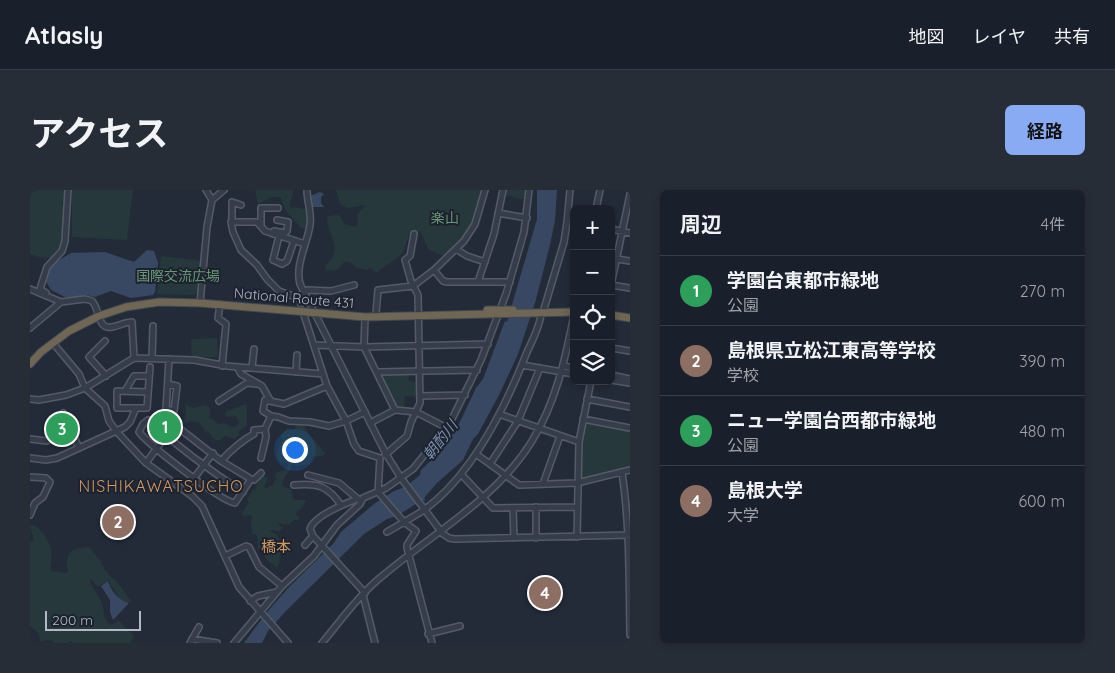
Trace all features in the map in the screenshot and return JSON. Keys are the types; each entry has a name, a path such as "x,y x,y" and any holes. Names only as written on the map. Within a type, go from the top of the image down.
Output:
{"highway":[{"name":"National Route 431","path":"30,358 67,328 98,313 143,304 175,301 200,301 314,310 365,317 570,308"},
{"name":"National Route 431","path":"200,301 314,310 419,314"},
{"name":"National Route 431","path":"540,311 570,314"},
{"name":"National Route 431","path":"30,364 69,331 98,313"},
{"path":"615,316 630,318"},
{"path":"615,320 630,322"}],"street":[{"path":"50,298 50,295 40,288 47,267 62,251 65,241 68,190"},
{"path":"200,301 211,199 207,190"},
{"path":"211,199 224,190"},
{"path":"307,190 310,226 299,272 300,284 386,454 402,480 448,538 630,535"},
{"path":"376,313 378,290 414,286 464,242 476,224 485,190"},
{"path":"478,282 494,234 502,190"},
{"path":"234,643 282,586 323,547 337,525 359,500 365,496 380,494 402,480 422,460 447,428 465,395 503,312 527,218 529,190"},
{"path":"570,190 570,205"},
{"path":"597,205 600,190"},
{"path":"615,268 630,194"},
{"path":"241,204 232,202 232,229 241,250 254,261 267,279 279,291 301,301 301,294 304,292"},
{"path":"260,226 261,208 278,208"},
{"path":"498,213 527,218"},
{"path":"273,234 274,231 285,233 287,231 288,222 277,220"},
{"path":"232,222 255,222 265,231 305,244"},
{"path":"387,532 423,507 461,474 476,454 499,414 522,365 570,226"},
{"path":"615,230 630,233"},
{"path":"380,458 407,436 420,403 418,295 404,260 410,256 414,234"},
{"path":"279,236 273,260 282,264 287,261 294,241"},
{"path":"456,249 467,256 485,262"},
{"path":"617,259 630,261"},
{"path":"434,270 445,282 510,282"},
{"path":"304,292 331,291 354,286"},
{"path":"615,286 630,288"},
{"path":"30,290 61,302 88,300 94,303 105,327 129,322 134,323 134,358"},
{"path":"30,328 61,302"},
{"path":"220,304 218,318 226,324 222,366"},
{"path":"304,315 327,386 346,421 354,444 358,450 380,458"},
{"path":"365,317 364,347 395,410"},
{"path":"152,358 153,326"},
{"path":"322,643 364,594 384,574 483,497 506,476 522,455 549,408 562,369 570,332"},
{"path":"105,341 89,357 106,376"},
{"path":"53,343 79,374 85,388 105,406 109,421 117,432 146,463 185,490 202,506 239,587 288,643"},
{"path":"314,345 331,344 364,347 488,344"},
{"path":"88,346 93,352"},
{"path":"252,367 254,349"},
{"path":"615,349 630,351"},
{"path":"296,372 297,355"},
{"path":"30,399 39,400 66,395 85,388 134,358 194,360 222,366 323,374"},
{"path":"168,384 177,386 174,411 166,409 169,359"},
{"path":"522,365 540,368 570,368"},
{"path":"236,367 247,383"},
{"path":"148,392 117,391 117,408 147,408 150,368"},
{"path":"490,464 518,421 540,368"},
{"path":"562,369 570,372"},
{"path":"377,372 477,370"},
{"path":"241,374 260,384 270,400"},
{"path":"125,391 134,376 149,376"},
{"path":"615,376 630,378"},
{"path":"615,381 630,383"},
{"path":"219,401 247,383 260,384"},
{"path":"577,537 579,442 590,385"},
{"path":"327,386 284,404 264,400 263,410 271,416 289,421 310,422 329,426 346,421 365,412"},
{"path":"421,396 465,395"},
{"path":"587,400 630,406"},
{"path":"30,458 52,459 117,432 128,425 136,408"},
{"path":"370,423 395,410 416,412 447,428"},
{"path":"63,412 79,448"},
{"path":"499,414 579,442"},
{"path":"261,458 266,436 265,429 271,416"},
{"path":"583,419 630,428"},
{"path":"243,492 203,466 148,420 143,424 140,433 156,449 194,478 233,504 243,492 251,479"},
{"path":"146,463 175,425 221,461 251,479 256,479 262,473"},
{"path":"221,461 244,439 254,434 254,430 265,429"},
{"path":"30,439 47,441 72,432"},
{"path":"543,484 560,436"},
{"path":"185,490 213,453"},
{"path":"476,454 519,484 578,483 630,470"},
{"path":"380,458 380,494 416,532 407,545 431,642 424,643"},
{"path":"622,472 628,497 630,535 630,635"},
{"path":"461,474 493,508 577,507"},
{"path":"308,475 339,483 359,500"},
{"path":"30,477 46,478 50,482 43,497 35,503 30,515"},
{"path":"296,483 327,489 341,505"},
{"path":"359,500 341,505 322,516 311,525 310,529 313,536 340,564 364,594 375,643"},
{"path":"536,507 536,538"},
{"path":"513,508 514,538"},
{"path":"306,545 313,536"},
{"path":"225,556 246,546 249,547 258,567 282,586"},
{"path":"250,601 260,595 277,592"},
{"path":"428,634 460,626"},
{"path":"198,627 191,641 217,643"}],"green space":[{"path":"30,190 66,190 65,199 61,203 66,209 63,242 61,249 52,258 30,254"},
{"path":"72,190 133,190 127,240 72,237"},
{"path":"255,190 294,190 289,205 292,208 303,209 307,207 308,223 306,228 301,228 289,214 284,207 281,197 272,197 258,204"},
{"name":"楽山","path":"336,190 482,190 476,220 465,238 455,249 443,256 428,249 421,232 413,231 401,255 377,273 370,268 367,270 355,267 350,262 344,262 335,270 326,270 325,267 333,257 335,248 327,221 328,216 340,216 344,224 355,227 358,224 357,215 365,205 348,208 340,204"},
{"path":"504,190 528,190 527,200 503,195"},
{"name":"国際交流広場","path":"161,256 202,261 198,290 195,295 157,294"},
{"path":"217,338 218,357 192,357 191,339"},
{"path":"410,373 408,380 419,384 419,397 405,396 404,409 396,408 380,375"},
{"path":"186,403 193,408 206,405 210,408 209,418 218,424 224,423 232,427 237,426 239,422 236,416 226,417 225,412 245,404 247,406 247,426 239,431 239,435 234,439 225,436 219,441 213,438 208,431 206,432 199,422 190,421 179,425 176,421 185,419"},
{"path":"298,422 303,424 325,453 316,457 313,456 310,464 296,466 294,463 292,464 283,481 282,485 291,489 295,500 306,500 302,508 295,514 299,517 299,520 294,520 289,524 285,523 284,525 278,522 283,528 279,531 270,531 278,535 282,543 277,568 266,559 263,551 258,549 257,535 252,534 251,521 253,517 251,515 243,516 242,513 248,503 254,505 247,500 253,490 255,490 262,475 268,479 264,487 266,488 273,485 275,480 278,480 275,477 276,473 288,466 286,462 280,463 277,459 279,445 283,440 281,435 287,428 294,430"},
{"path":"586,422 630,429 630,469 581,481 581,442"},
{"path":"31,525 36,526 48,540 51,550 51,571 66,573 68,571 67,560 70,553 73,550 83,548 89,547 101,561 105,571 118,583 132,602 122,600 110,585 109,580 97,587 92,579 90,580 91,584 102,603 104,617 107,622 112,625 118,621 120,622 133,635 134,638 131,643 73,643 71,641 69,643 54,643 51,640 41,642 38,633 30,626 30,542 34,540"}],"water":[{"path":"537,190 557,190 555,220 535,303 518,354 500,393 463,460 437,483 424,498 426,501 422,500 364,534 285,612 268,631 262,643 244,643 267,612 289,587 333,544 341,532 374,504 394,491 405,487 420,475 421,470 443,449 448,439 456,430 476,388 483,379 505,321 507,322 537,219"},
{"path":"320,192 324,194 321,197 321,203 324,207 312,207 310,196"},
{"path":"147,250 154,251 158,263 155,292 153,295 131,298 111,291 95,297 86,295 69,299 51,290 44,281 51,265 71,253 105,252 134,262"},
{"path":"108,581 115,594 121,600 129,603 113,620 110,612 110,600 101,586"}],"place":[{"name":"学園台東都市緑地","path":"165,427"},
{"name":"ニュー学園台西都市緑地","path":"62,429"},
{"name":"島根県立松江東高等学校","path":"118,522"},
{"name":"島根大学","path":"545,593"}],"district":[{"name":"NISHIKAWATSUCHO","path":"161,486"},
{"name":"橋本","path":"276,546"}],"water label":[{"name":"朝酌川","path":"440,440"}]}
